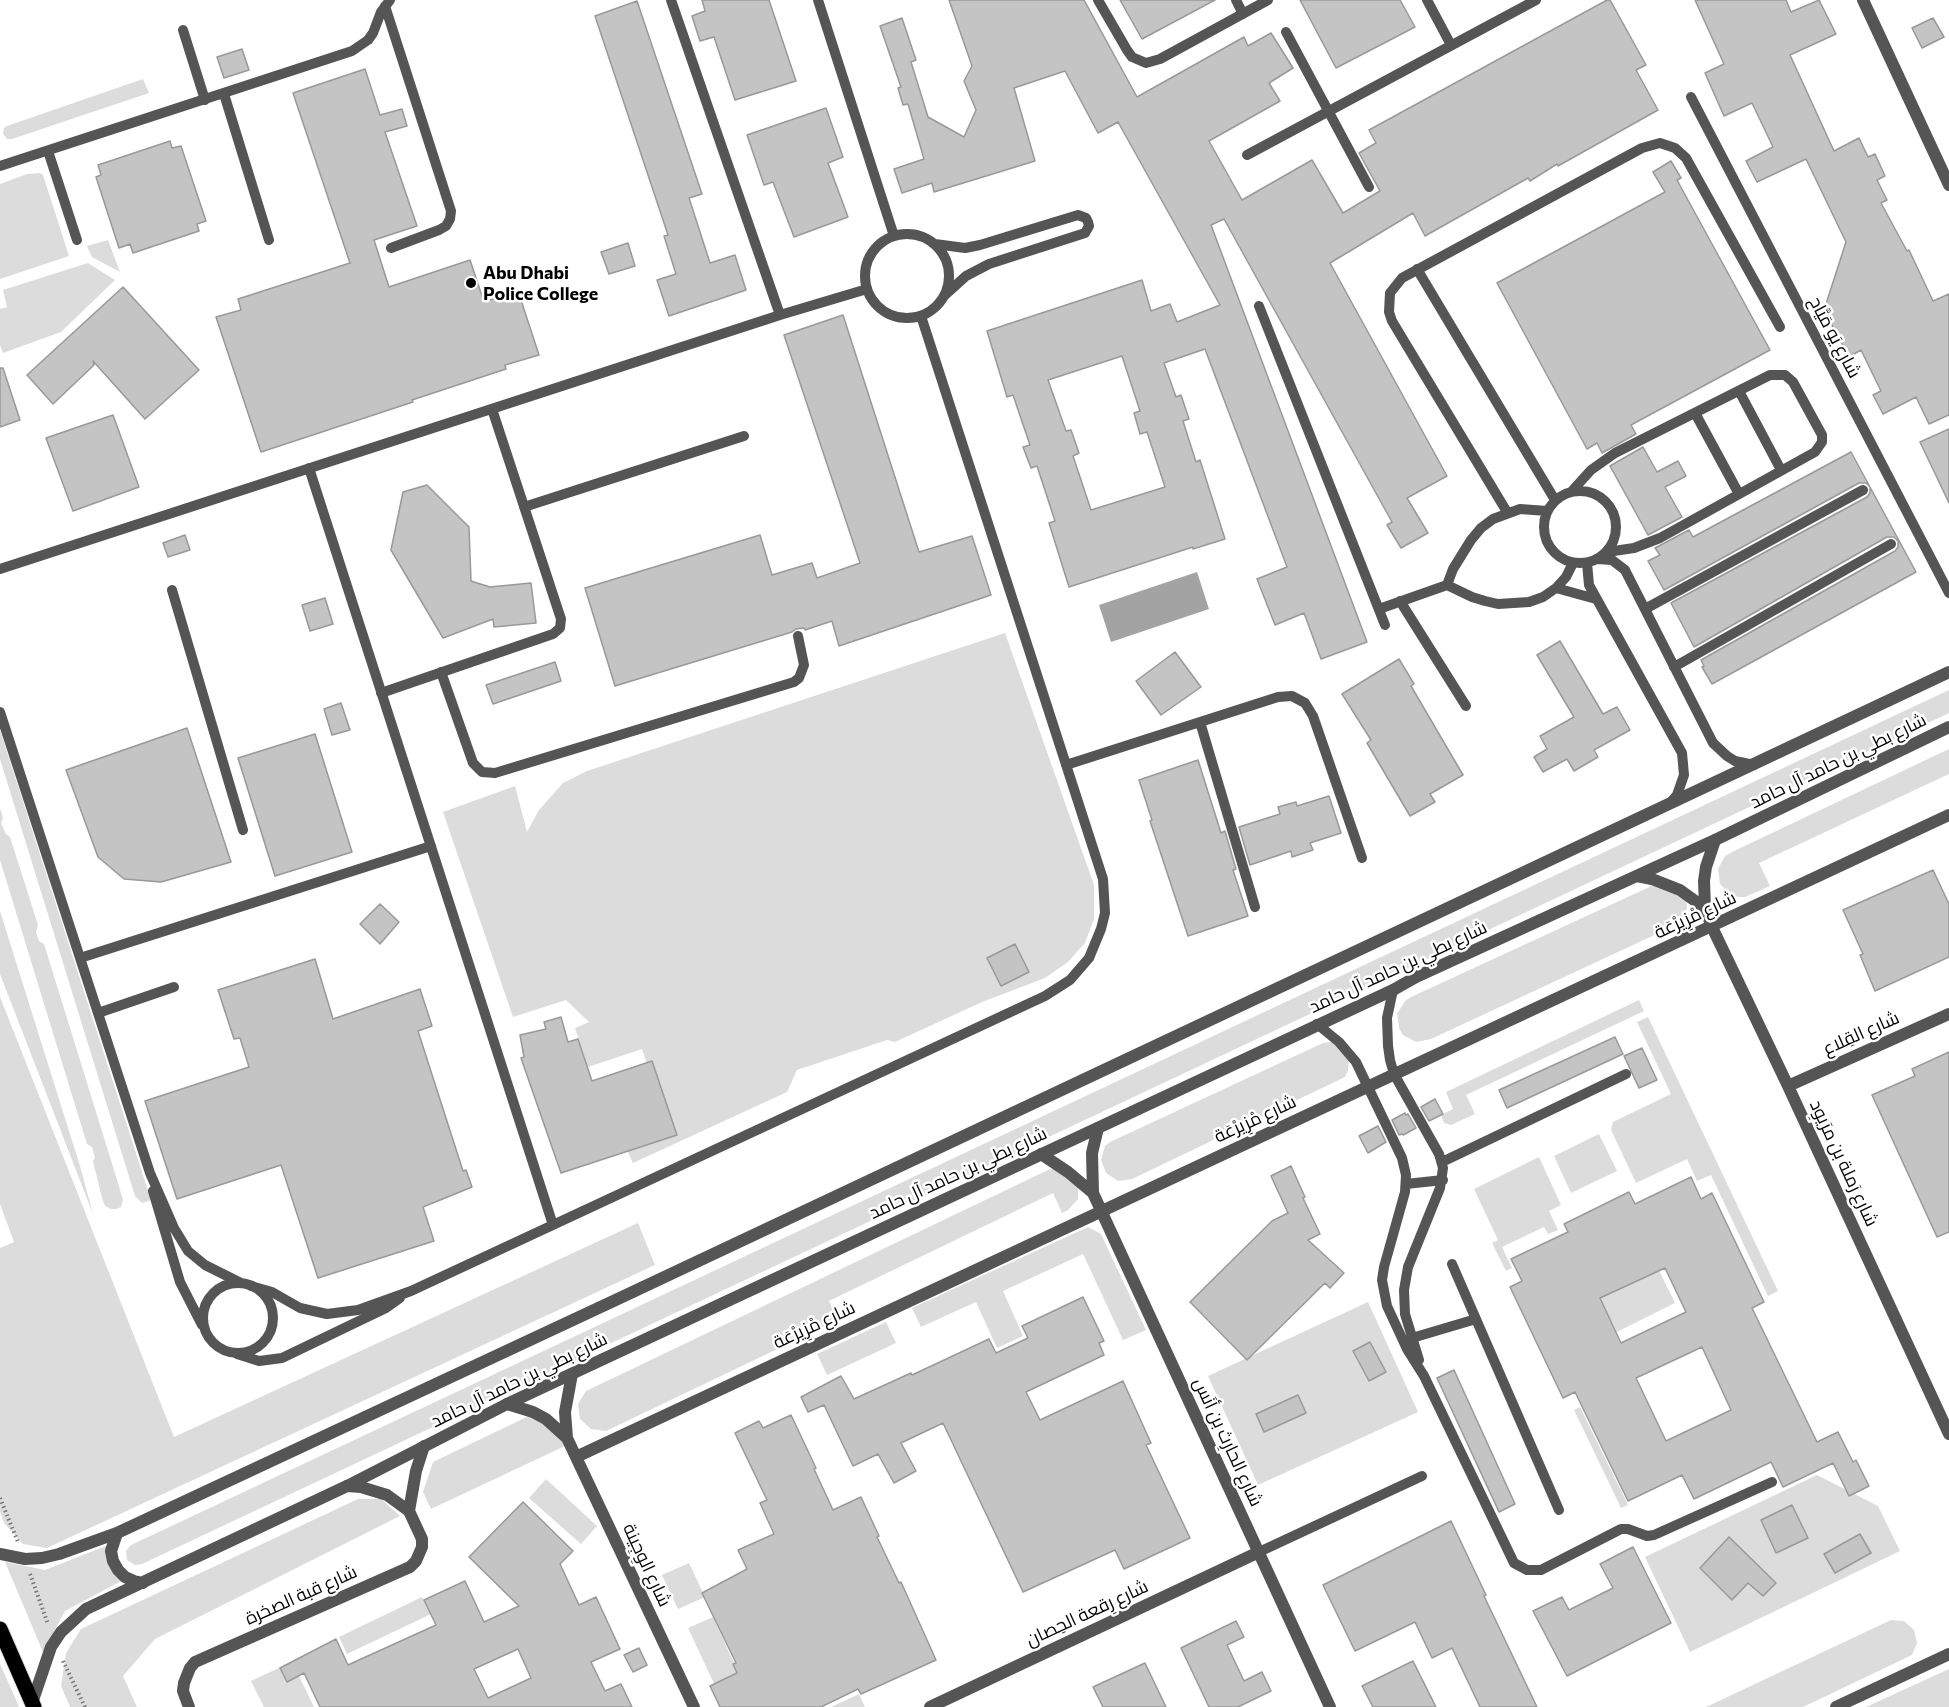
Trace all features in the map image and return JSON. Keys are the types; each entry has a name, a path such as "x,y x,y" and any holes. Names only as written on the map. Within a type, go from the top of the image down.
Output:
{"main road":[{"path":"0,1629 33,1705"}],"street":[{"path":"1863,0 1949,185"},
{"name":"شارع بطي بن حامد آل حامد","path":"0,1554 25,1559 42,1558 117,1533 1949,672"},
{"name":"شارع بطي بن حامد آل حامد","path":"33,1705 45,1663 54,1642 73,1619 86,1609 347,1486 507,1404 1393,990 1416,977 1715,840 1949,727"},
{"name":"شارع مْزِيرْعَة","path":"576,1457 1949,815"},
{"name":"شارع رَملة بن مرَيوِد","path":"1715,840 1706,867 1704,908 1949,1434"},
{"path":"1637,876 1673,887 1693,898 1704,908"},
{"name":"شارع القِلاع","path":"1788,1086 1949,1014"},
{"name":"شارع الحارِث بن أنَس","path":"1098,1128 1092,1153 1093,1193 1330,1707"},
{"name":"شارع الحارِث بن أنَس","path":"1041,1154 1068,1172 1093,1193"},
{"name":"شارع الوِجِينة","path":"572,1374 565,1412 567,1438 694,1707"},
{"name":"شارع الوِجِينة","path":"507,1404 534,1412 546,1419 567,1438"},
{"path":"347,1486 361,1487 387,1495 409,1511 416,1472 424,1446"},
{"name":"شارع قبة الصخرة","path":"189,1707 183,1691 184,1683 195,1662 410,1567 416,1562 423,1547 422,1539 409,1511"},
{"path":"117,1533 111,1551 113,1561 125,1577 143,1582"},
{"name":"شارع رِقعة الحِصان","path":"930,1707 1258,1552"},
{"path":"1836,1707 1949,1654"}],"lane":[{"path":"671,0 780,315"},
{"path":"818,0 894,236"},
{"path":"1098,0 1127,51 1132,57 1146,63 1160,59 1268,0"},
{"path":"1236,0 1243,14"},
{"path":"1427,0 1451,45"},
{"path":"1247,154 1536,0"},
{"path":"0,166 352,51 361,46 373,33 388,3"},
{"path":"388,3 452,211 446,226 391,248"},
{"path":"183,30 205,100"},
{"path":"1286,32 1369,187"},
{"path":"224,94 269,240"},
{"name":"شارع يَو مَيَّاح","path":"1691,97 1949,593"},
{"path":"1507,512 1392,321 1389,312 1390,293 1402,278 1642,148 1659,143 1675,148 1686,158 1780,327"},
{"path":"48,151 77,240"},
{"path":"1078,215 1086,218 1089,226 1085,233 989,264 966,276 945,295 939,304 921,316 910,318 888,314 872,299 867,289 866,267 870,257 884,240 894,236 915,234 935,244 950,247 980,245 1078,215"},
{"path":"935,244 947,263 948,285 945,295"},
{"path":"1417,269 1555,500"},
{"path":"0,569 780,315 867,289"},
{"path":"1259,306 1385,625"},
{"path":"205,1328 204,1309 208,1300 222,1287 246,1284 272,1292 300,1308 327,1314 358,1310 411,1291 1045,996 1070,980 1080,969 1096,945 1105,913 1103,879 921,316"},
{"path":"1592,561 1607,552 1648,544 1819,447 1822,435 1820,429 1793,382 1785,375 1770,375 1603,461 1572,491 1555,500 1547,511 1543,530 1545,539 1556,555 1573,563 1592,561 1607,558 1622,566 1713,743 1735,761 1754,765"},
{"path":"1739,391 1781,470"},
{"path":"381,693 553,634 560,628 561,619 492,409"},
{"path":"1695,413 1739,494"},
{"path":"524,507 744,436"},
{"path":"309,468 553,1225"},
{"path":"1645,609 1863,490"},
{"path":"1572,491 1594,494 1604,500 1611,509 1616,531 1607,552"},
{"path":"1447,585 1461,554 1476,534 1493,519 1520,509 1547,511"},
{"path":"1674,667 1892,544"},
{"path":"1592,561 1589,585 1683,753 1684,775 1677,795 1670,803"},
{"path":"1379,609 1447,585 1472,597 1498,604 1529,602 1543,597 1556,588 1566,577 1573,563"},
{"path":"1556,588 1596,599"},
{"path":"172,590 243,830"},
{"path":"1400,602 1466,706"},
{"path":"441,672 473,763 482,772 495,773 794,682 799,678 804,665 798,636"},
{"path":"1066,765 1285,696 1293,696 1305,703 1313,716 1362,858"},
{"path":"0,712 150,1173 174,1228 188,1251 205,1265 259,1291 271,1307 271,1327 267,1336 253,1349 234,1352 216,1345 191,1306 180,1282 156,1205 150,1173"},
{"path":"1200,722 1255,907"},
{"path":"80,958 431,846"},
{"path":"98,1013 174,987"},
{"path":"1393,990 1387,1018 1387,1032 1394,1074 1442,1162 1443,1180 1408,1267 1404,1302 1424,1376"},
{"path":"1317,1024 1348,1051 1364,1074 1402,1158 1406,1184 1384,1267 1383,1293 1392,1318 1424,1376 1509,1557 1514,1563 1527,1570 1541,1570 1621,1529 1632,1530 1647,1536 1654,1535 1772,1482"},
{"path":"1442,1162 1626,1074"},
{"path":"1406,1184 1443,1180"},
{"path":"1452,1264 1559,1510"},
{"path":"234,1352 259,1361 282,1358 386,1308 411,1291"},
{"path":"1412,1338 1476,1319"},
{"path":"1258,1552 1422,1476"}],"path":[{"path":"0,1498 25,1559 54,1642 85,1707"}],"shaded area":[{"path":"143,79 149,93 12,139 7,139 3,134 7,126"},
{"path":"40,173 43,175 69,256 0,279 0,184 27,174"},
{"path":"108,240 120,272 92,257 87,246"},
{"path":"88,263 115,280 61,332 3,353 0,345 0,309 7,307 3,290"},
{"path":"1197,572 1209,609 1111,642 1099,605"},
{"path":"1005,633 1094,885 1094,919 1085,943 1068,962 1045,978 982,1002 895,1042 887,1040 797,1070 787,1092 633,1163 623,1142 668,1127 642,1049 588,1067 575,1028 589,1022 566,1000 513,1017 443,812 515,786 527,832 539,810 563,783 587,771"},
{"path":"1949,690 1949,713 142,1564 135,1565 127,1560 126,1551 131,1545"},
{"path":"0,730 151,1200 142,1203 135,1196 0,759"},
{"path":"1949,749 1949,774 1759,863 1770,886 1745,897 1738,897 1730,894 1720,884 1718,869 1725,856"},
{"path":"0,808 3,818 1,823 10,837 38,925 36,932 39,941 44,944 123,1200 121,1207 116,1209 105,1206 102,1198 92,1147 87,1144 0,860"},
{"path":"1658,883 1686,899 1685,915 1676,925 1431,1039 1416,1042 1403,1035 1399,1028 1397,1014 1405,1001 1411,997"},
{"path":"0,911 80,1166 93,1214 0,974"},
{"path":"0,997 174,1437 638,1223 655,1265 47,1548 23,1544 4,1523 0,1511 0,1248 14,1242 0,1204"},
{"path":"1639,1000 1644,1011 1466,1095 1475,1114 1451,1125 1444,1123 1441,1115 1453,1109 1446,1092"},
{"path":"1648,1017 1778,1291 1768,1296 1711,1175 1697,1181 1687,1159 1636,1183 1611,1130 1613,1122 1671,1094 1637,1022"},
{"path":"1323,1043 1337,1043 1349,1058 1345,1077 1132,1179 1118,1181 1106,1173 1101,1160 1105,1146 1110,1142"},
{"path":"1599,1134 1617,1171 1571,1193 1554,1156"},
{"path":"1539,1157 1561,1205 1549,1211 1558,1230 1548,1234 1544,1227 1502,1247 1512,1268 1506,1271 1492,1243 1498,1240 1474,1189"},
{"path":"1055,1168 1078,1184 1078,1199 1068,1210 1062,1213 1053,1193 829,1301 838,1320 606,1431 591,1429 580,1419 578,1404 586,1391"},
{"path":"1088,1227 1101,1234 1146,1330 1123,1340 1083,1254 1003,1291 1023,1336 997,1348 976,1302 921,1327 912,1308"},
{"path":"1647,1246 1675,1303 1617,1332 1588,1273"},
{"path":"1368,1302 1418,1412 1258,1485 1208,1376"},
{"path":"886,1322 896,1343 827,1375 817,1354"},
{"path":"1580,1407 1628,1505 1621,1508 1574,1410"},
{"path":"537,1412 555,1425 565,1446 431,1509 423,1492 433,1462"},
{"path":"1817,1475 1878,1506 1900,1551 1690,1652 1645,1557"},
{"path":"546,1479 597,1526 581,1544 529,1498"},
{"path":"358,1499 381,1499 400,1516 155,1639 123,1676 137,1707 70,1707 61,1686 66,1653 81,1629"},
{"path":"111,1544 123,1580 65,1611 43,1652 5,1562 45,1570"},
{"path":"689,1563 705,1597 678,1609 662,1575"},
{"path":"422,1597 431,1614 347,1654 339,1637"},
{"path":"713,1617 754,1707 725,1707 688,1628"},
{"path":"1891,1620 1904,1621 1914,1630 1917,1643 1912,1655 1803,1707 1706,1707"},
{"path":"0,1664 13,1693 19,1707 0,1707"},
{"path":"281,1667 287,1682 299,1676 314,1707 264,1707 251,1681"},
{"path":"1949,1669 1949,1707 1866,1707"},
{"path":"859,1694 865,1707 831,1707"}],"building":[{"path":"702,0 769,0 796,81 735,100 714,37 700,41 692,16 705,11"},
{"path":"949,0 1084,0 1137,97 1244,37 1248,46 1271,33 1293,68 1269,83 1280,101 1209,141 1242,200 1312,160 1343,213 1380,191 1359,153 1376,143 1369,130 1610,0 1646,65 1636,70 1658,110 1530,181 1528,178 1425,236 1413,213 1330,263 1447,476 1407,498 1428,533 1401,548 1387,525 1392,522 1224,219 1211,225 1367,642 1321,659 1304,613 1275,625 1257,579 1287,567 1205,349 1164,363 1176,397 1181,395 1189,419 1183,421 1196,462 1200,460 1225,539 1069,587 1049,523 1055,521 1037,466 1031,468 1023,447 1030,445 1013,395 1007,397 987,331 1142,280 1151,311 1170,304 1177,322 1220,305 1118,122 1098,133 1065,71 1014,88 1035,161 934,192 932,183 902,193 894,169 924,159 908,104 903,105 898,88 901,87 880,26 902,18 916,60 911,62 928,117 964,137 976,110 964,81 972,66","holes":["1122,356 1140,411 1134,413 1140,434 1147,432 1165,487 1091,510 1073,456 1079,453 1071,430 1066,431 1048,380"]},
{"path":"1120,0 1215,0 1142,39"},
{"path":"1300,0 1400,0 1415,27 1336,68"},
{"path":"1695,0 1786,0 1791,12 1819,0 1836,34 1790,55 1834,151 1859,138 1868,157 1875,154 1885,176 1877,180 1887,200 1881,203 1907,251 1909,250 1933,301 1949,294 1949,415 1929,424 1916,397 1883,414 1873,395 1881,391 1861,350 1849,357 1824,310 1846,242 1806,159 1757,182 1746,161 1773,147 1752,103 1724,116 1705,73 1724,64"},
{"path":"637,1 702,194 689,198 710,263 735,255 746,290 669,316 657,280 676,274 664,236 668,235 595,16"},
{"path":"1933,18 1944,37 1922,48 1912,28"},
{"path":"242,49 249,70 224,78 217,57"},
{"path":"365,69 380,115 402,109 407,126 385,132 417,226 374,240 389,287 470,260 484,302 518,291 539,355 505,365 506,369 412,400 413,402 261,452 216,317 241,310 238,299 350,263 293,93"},
{"path":"826,108 843,157 828,163 848,217 794,237 773,182 764,185 747,135"},
{"path":"170,141 172,148 181,146 206,221 197,224 199,231 133,253 130,244 119,248 96,177 101,175 98,165"},
{"path":"1671,161 1681,178 1677,180 1770,350 1631,425 1636,434 1602,453 1597,443 1587,449 1497,283 1665,192 1653,172"},
{"path":"628,243 635,266 609,274 601,252"},
{"path":"123,287 199,370 145,419 93,361 94,365 53,404 27,375"},
{"path":"843,315 919,552 972,536 991,595 839,646 832,621 805,630 804,628 796,629 615,686 585,588 760,535 772,575 812,563 817,578 860,563 784,335"},
{"path":"0,368 3,368 20,420 0,427"},
{"path":"113,415 139,487 73,511 46,438"},
{"path":"1949,429 1949,503 1920,442"},
{"path":"1643,447 1657,472 1678,461 1686,476 1665,487 1682,517 1648,535 1610,466"},
{"path":"1851,452 1870,487 1866,483 1859,483 1664,590 1648,561 1660,555 1655,548 1689,530 1693,537"},
{"path":"427,485 469,527 471,581 490,587 531,583 536,623 494,627 493,619 443,638 391,550 403,492"},
{"path":"1870,487 1916,572 1712,684 1702,667 1704,666 1701,660 1895,551 1898,541 1894,537 1887,537 1694,647 1671,603 1867,497"},
{"path":"185,535 190,550 168,557 163,543"},
{"path":"325,598 333,624 310,631 302,605"},
{"path":"1560,641 1603,714 1617,707 1630,730 1594,750 1598,757 1574,771 1567,759 1543,772 1534,757 1547,749 1540,736 1574,717 1537,655"},
{"path":"1175,652 1201,687 1161,715 1136,681"},
{"path":"1399,659 1414,684 1411,686 1463,775 1430,794 1435,802 1410,816 1367,743 1371,740 1342,694"},
{"path":"555,662 561,681 493,704 486,685"},
{"path":"341,703 350,730 332,735 324,709"},
{"path":"187,728 231,862 161,882 124,879 98,857 66,770"},
{"path":"315,734 352,852 275,876 238,758"},
{"path":"1198,760 1221,833 1225,831 1236,869 1233,870 1248,916 1188,936 1139,780"},
{"path":"1329,796 1341,833 1310,843 1313,850 1292,857 1291,851 1250,865 1239,827 1280,814 1278,807 1296,802 1297,806"},
{"path":"1933,870 1949,904 1949,957 1875,991 1860,955 1863,954 1843,910"},
{"path":"380,904 399,922 380,944 360,924"},
{"path":"1015,944 1029,972 1001,986 987,958"},
{"path":"315,959 333,1019 420,989 432,1026 418,1031 463,1171 466,1170 472,1187 423,1207 434,1241 318,1278 281,1165 177,1199 145,1101 249,1067 240,1038 234,1039 218,990"},
{"path":"561,1017 568,1042 578,1039 592,1081 652,1061 677,1135 561,1173 521,1058 524,1057 520,1035 546,1029 544,1022"},
{"path":"1615,1037 1623,1054 1507,1108 1499,1090"},
{"path":"1642,1048 1657,1080 1639,1088 1624,1056"},
{"path":"1949,1052 1949,1232 1937,1237 1872,1095 1915,1076 1912,1069"},
{"path":"1435,1099 1443,1114 1429,1121 1421,1107"},
{"path":"1405,1113 1408,1114 1416,1128 1399,1135 1392,1120"},
{"path":"1378,1126 1386,1142 1368,1153 1359,1136"},
{"path":"1291,1166 1320,1234 1308,1240 1344,1273 1330,1288 1325,1283 1247,1360 1190,1302 1272,1221 1288,1213 1271,1176"},
{"path":"1691,1177 1701,1199 1712,1193 1764,1302 1752,1308 1817,1442 1838,1432 1853,1462 1856,1460 1869,1486 1849,1496 1833,1463 1783,1487 1771,1462 1694,1499 1682,1475 1628,1501 1575,1392 1563,1398 1510,1287 1522,1281 1511,1259 1568,1232 1564,1224 1629,1192 1635,1204","holes":["1665,1268 1686,1312 1621,1343 1600,1298","1702,1347 1731,1410 1666,1441 1636,1378"]},
{"path":"1083,1297 1104,1341 1099,1343 1104,1355 1026,1392 1040,1420 1123,1381 1151,1443 1146,1445 1190,1538 1124,1569 1115,1550 1023,1592 943,1423 901,1443 916,1471 894,1483 878,1454 853,1466 824,1405 808,1412 801,1397 841,1376 854,1399 989,1339 996,1353 1028,1338 1022,1326"},
{"path":"1370,1342 1386,1372 1369,1381 1353,1351"},
{"path":"1454,1370 1515,1504 1499,1512 1437,1378"},
{"path":"1298,1395 1306,1413 1264,1432 1256,1414"},
{"path":"791,1415 833,1510 861,1497 879,1536 877,1537 899,1583 901,1582 936,1660 861,1694 858,1689 821,1707 720,1707 710,1686 737,1673 733,1664 736,1663 702,1593 747,1569 738,1550 774,1534 760,1503 767,1500 735,1433 759,1421 763,1428"},
{"path":"523,1502 573,1551 560,1564 579,1605 596,1597 620,1649 591,1662 605,1691 621,1684 632,1707 320,1707 304,1673 287,1682 280,1668 336,1639 348,1665 436,1625 424,1600 465,1581 484,1622 519,1606 469,1557","holes":["518,1649 531,1678 488,1698 474,1669"]},
{"path":"1792,1505 1808,1538 1776,1553 1761,1520"},
{"path":"1451,1521 1537,1707 1480,1707 1452,1648 1432,1658 1415,1622 1355,1651 1323,1585"},
{"path":"1860,1534 1871,1553 1835,1573 1824,1554"},
{"path":"1729,1537 1776,1583 1763,1596 1748,1583 1732,1600 1700,1568"},
{"path":"1633,1547 1671,1623 1567,1676 1533,1611 1562,1597 1569,1610 1613,1588 1600,1564"},
{"path":"1236,1621 1244,1637 1227,1645 1244,1681 1262,1672 1271,1691 1238,1707 1209,1707 1181,1648"},
{"path":"639,1648 647,1665 633,1672 624,1655"},
{"path":"1413,1661 1436,1707 1373,1707 1362,1686"},
{"path":"1145,1663 1166,1707 1103,1707 1093,1687"}],"place":[{"name":"Abu Dhabi Police College","path":"471,283"}]}
